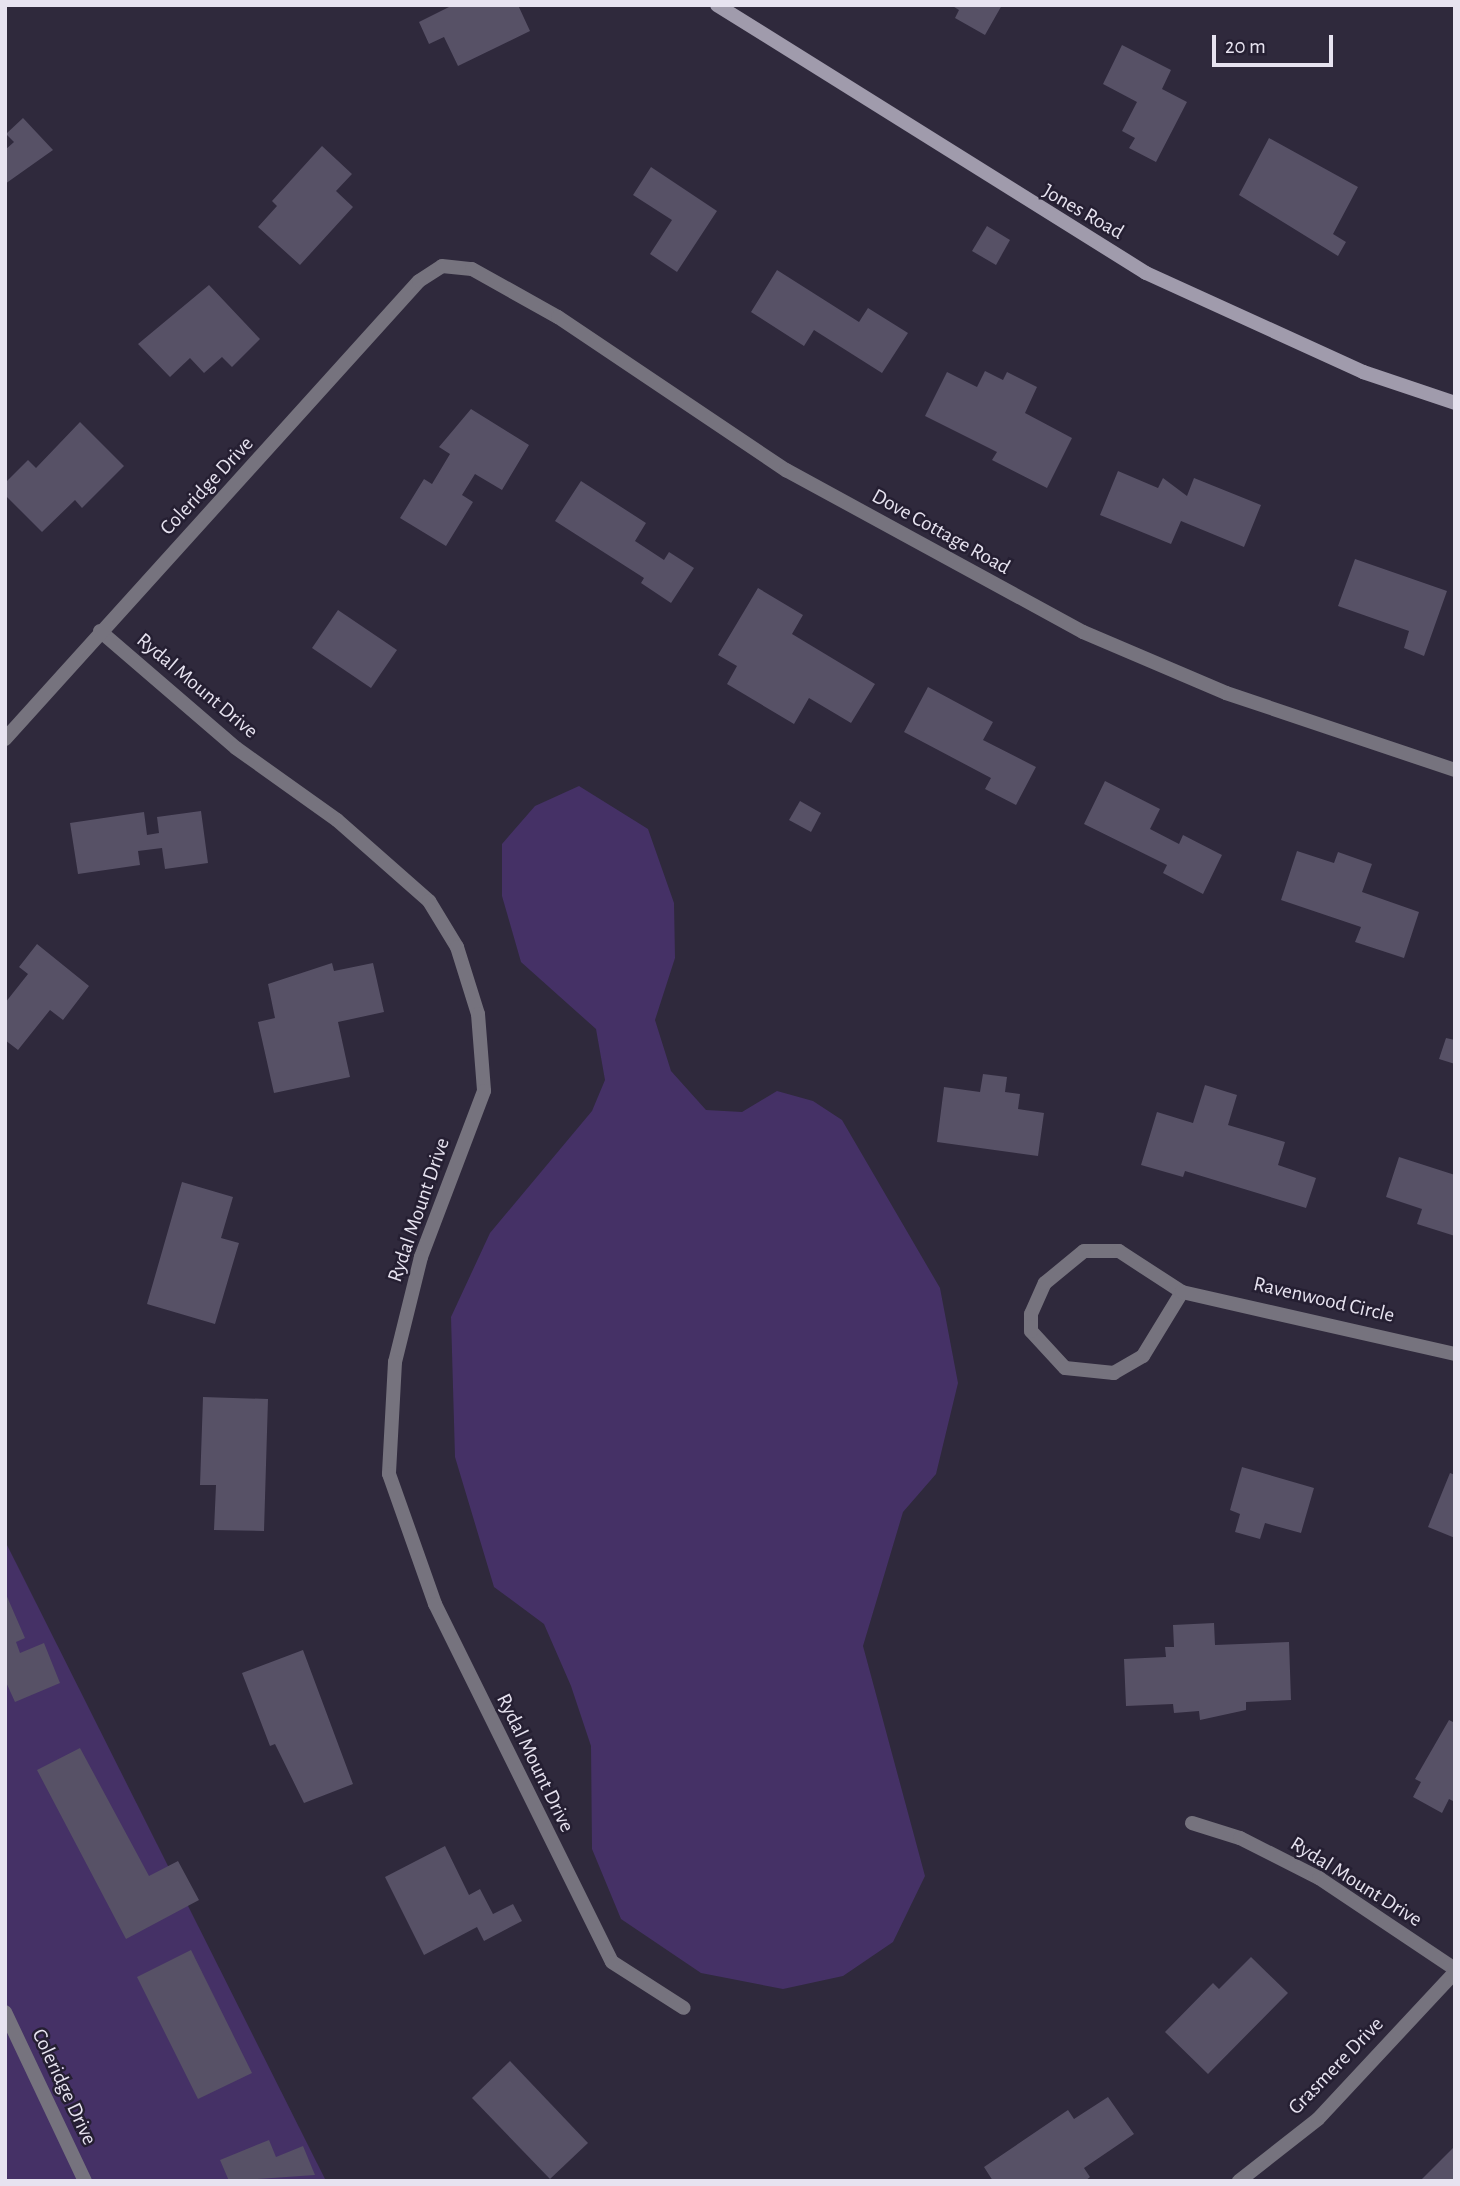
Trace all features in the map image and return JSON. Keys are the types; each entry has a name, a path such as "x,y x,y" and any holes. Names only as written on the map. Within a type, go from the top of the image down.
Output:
{"main road":[{"name":"Jones Road","path":"717,5 1146,273 1351,366 1455,403"}],"street":[{"name":"Coleridge Drive","path":"5,739 419,281 442,266"},
{"name":"Dove Cottage Road","path":"442,266 472,269 558,317 786,470 1083,632 1226,693 1455,770"},
{"name":"Rydal Mount Drive","path":"100,631 236,748 347,829 429,901 457,947 478,1014 484,1091 421,1257 395,1362 389,1474 435,1604 612,1962 684,2008"},
{"name":"Ravenwood Circle","path":"1182,1292 1143,1356 1114,1373 1065,1368 1031,1331 1031,1314 1045,1283 1084,1251 1119,1251 1182,1292 1455,1354"},
{"name":"Rydal Mount Drive","path":"1192,1823 1240,1838 1319,1878 1455,1971"},
{"name":"Grasmere Drive","path":"1239,2181 1318,2119 1455,1971"},
{"name":"Coleridge Drive","path":"5,2012 85,2181"}],"shaded area":[{"path":"579,786 648,829 674,903 675,958 655,1020 671,1071 706,1110 742,1112 777,1091 813,1101 842,1120 940,1288 958,1383 936,1474 903,1512 863,1646 925,1876 893,1942 843,1976 783,1989 701,1973 621,1919 592,1849 591,1746 571,1686 544,1624 494,1587 455,1457 451,1317 490,1233 592,1111 605,1080 596,1029 521,962 502,896 502,844 535,806"},
{"path":"5,1541 326,2181 5,2181"}],"building":[{"path":"453,5 518,5 530,31 458,66 444,37 429,44 419,22"},
{"path":"951,5 1002,5 985,35 955,18 959,10"},
{"path":"1122,45 1171,70 1162,89 1187,102 1156,162 1129,148 1135,138 1122,131 1137,102 1103,84"},
{"path":"23,118 53,150 5,184 5,150 14,142 6,134"},
{"path":"1269,138 1358,187 1333,234 1346,242 1338,256 1239,195"},
{"path":"322,146 352,174 336,191 353,207 300,265 258,227 277,206 272,201"},
{"path":"651,167 717,211 677,272 650,254 672,220 633,195"},
{"path":"987,226 1010,240 996,265 972,251"},
{"path":"777,270 859,322 868,308 908,333 882,373 814,330 804,346 751,312"},
{"path":"209,285 260,339 232,367 222,357 204,373 190,358 170,377 138,344"},
{"path":"985,371 1003,380 1007,372 1037,387 1025,413 1072,438 1047,488 992,460 997,452 925,416 947,372 977,387"},
{"path":"471,409 529,445 502,490 475,474 462,495 473,502 446,546 400,518 424,479 432,484 450,454 439,447"},
{"path":"80,422 124,466 82,508 75,500 42,532 5,495 5,483 28,460 36,468"},
{"path":"1118,471 1158,488 1163,478 1187,496 1194,478 1261,505 1244,547 1181,521 1171,544 1100,515"},
{"path":"581,481 646,523 635,541 664,560 669,552 694,568 671,603 641,583 644,578 555,521"},
{"path":"1355,559 1447,591 1424,656 1404,648 1409,631 1338,606"},
{"path":"758,588 803,615 792,634 875,684 851,723 809,698 794,724 727,684 737,666 718,655"},
{"path":"338,610 397,650 371,688 312,648"},
{"path":"928,687 993,722 983,740 1036,767 1016,805 985,789 991,778 904,732"},
{"path":"1105,781 1160,809 1150,829 1179,844 1183,835 1222,855 1203,894 1163,873 1167,865 1084,824"},
{"path":"800,801 821,813 811,832 789,820"},
{"path":"201,811 208,863 165,869 162,848 138,851 140,865 78,874 70,823 144,812 147,835 159,833 157,817"},
{"path":"1297,851 1334,863 1338,852 1372,864 1362,892 1419,912 1404,958 1355,942 1361,927 1281,900"},
{"path":"37,944 89,986 63,1020 50,1010 18,1050 5,1040 5,1003 28,974 19,967"},
{"path":"332,963 334,971 373,963 384,1012 338,1022 350,1077 274,1093 258,1022 275,1018 268,984"},
{"path":"1446,1038 1455,1040 1455,1064 1439,1059"},
{"path":"983,1074 1007,1077 1005,1092 1020,1094 1018,1109 1044,1113 1038,1156 937,1142 944,1087 980,1092"},
{"path":"1205,1085 1237,1095 1228,1125 1285,1142 1278,1165 1316,1178 1306,1208 1185,1171 1183,1177 1141,1165 1157,1112 1193,1123"},
{"path":"1399,1157 1455,1175 1455,1236 1417,1224 1422,1209 1386,1197"},
{"path":"182,1182 233,1197 221,1238 239,1243 215,1324 147,1304"},
{"path":"203,1397 268,1399 264,1531 214,1530 216,1485 200,1485"},
{"path":"1242,1467 1314,1488 1301,1533 1265,1523 1260,1539 1235,1532 1240,1514 1230,1510"},
{"path":"1450,1473 1455,1475 1455,1538 1428,1527"},
{"path":"5,1592 25,1638 16,1642 20,1653 44,1643 60,1683 15,1702 5,1680"},
{"path":"1214,1623 1215,1645 1289,1642 1291,1700 1246,1702 1246,1710 1200,1720 1199,1711 1174,1713 1173,1704 1126,1706 1124,1659 1166,1657 1165,1647 1174,1647 1173,1625"},
{"path":"303,1650 353,1784 304,1803 275,1744 270,1746 242,1673"},
{"path":"1449,1720 1455,1723 1455,1802 1449,1799 1442,1813 1413,1797 1421,1782 1415,1779"},
{"path":"80,1748 149,1876 178,1861 199,1900 126,1939 37,1770"},
{"path":"445,1846 469,1895 480,1889 493,1914 513,1904 522,1921 484,1941 477,1927 424,1955 385,1877"},
{"path":"191,1950 252,2073 198,2099 137,1977"},
{"path":"1251,1957 1288,1993 1208,2074 1165,2032 1213,1983 1219,1989"},
{"path":"510,2061 588,2143 550,2179 472,2098"},
{"path":"1108,2097 1134,2134 1084,2168 1090,2177 1085,2181 993,2181 984,2167 1068,2110 1074,2119"},
{"path":"269,2140 276,2157 303,2146 315,2175 229,2181 220,2160"},
{"path":"1455,2146 1455,2181 1420,2181"}]}
